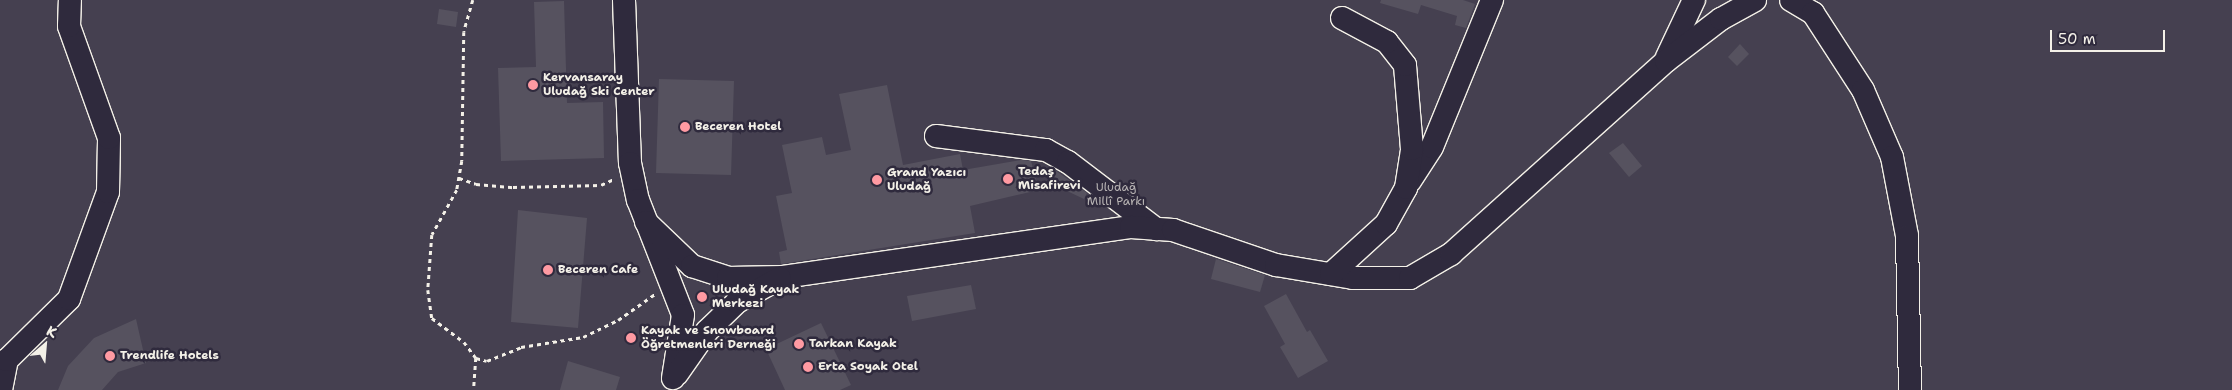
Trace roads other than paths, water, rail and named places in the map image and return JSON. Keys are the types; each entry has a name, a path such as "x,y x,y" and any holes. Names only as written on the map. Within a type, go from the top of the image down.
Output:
{"street":[{"path":"1,390 7,360 69,299 108,192 109,138 69,26 70,0"},
{"path":"624,0 632,171 646,222 672,281 683,316 668,384"},
{"path":"1331,274 1386,224 1432,147 1492,0"},
{"path":"1666,60 1694,0"},
{"path":"646,222 692,266 728,278 783,277 1131,227 1173,230 1276,265 1353,278 1410,278 1451,254 1666,60 1721,19 1755,0"},
{"path":"1791,0 1813,13 1863,90 1892,157 1906,236 1910,390"},
{"path":"1342,18 1387,42 1404,65 1412,149 1406,188"},
{"path":"936,136 1046,150 1068,162 1156,228"},
{"path":"668,384 706,331 737,302 783,277"}],"place":[{"name":"Kervansaray Uludağ Ski Center","path":"533,85"},
{"name":"Beceren Hotel","path":"685,127"},
{"name":"Tedaş Misafirevi","path":"1008,179"},
{"name":"Grand Yazıcı Uludağ","path":"877,180"},
{"name":"Beceren Cafe","path":"548,270"},
{"name":"Uludağ Kayak Merkezi","path":"702,297"},
{"name":"Kayak ve Snowboard Öğretmenleri Derneği","path":"631,338"},
{"name":"Tarkan Kayak","path":"799,344"},
{"name":"Trendlife Hotels","path":"110,356"},
{"name":"Erta Soyak Otel","path":"808,367"}],"park label":[{"name":"Uludağ Millî Parkı","path":"1116,195"}]}
